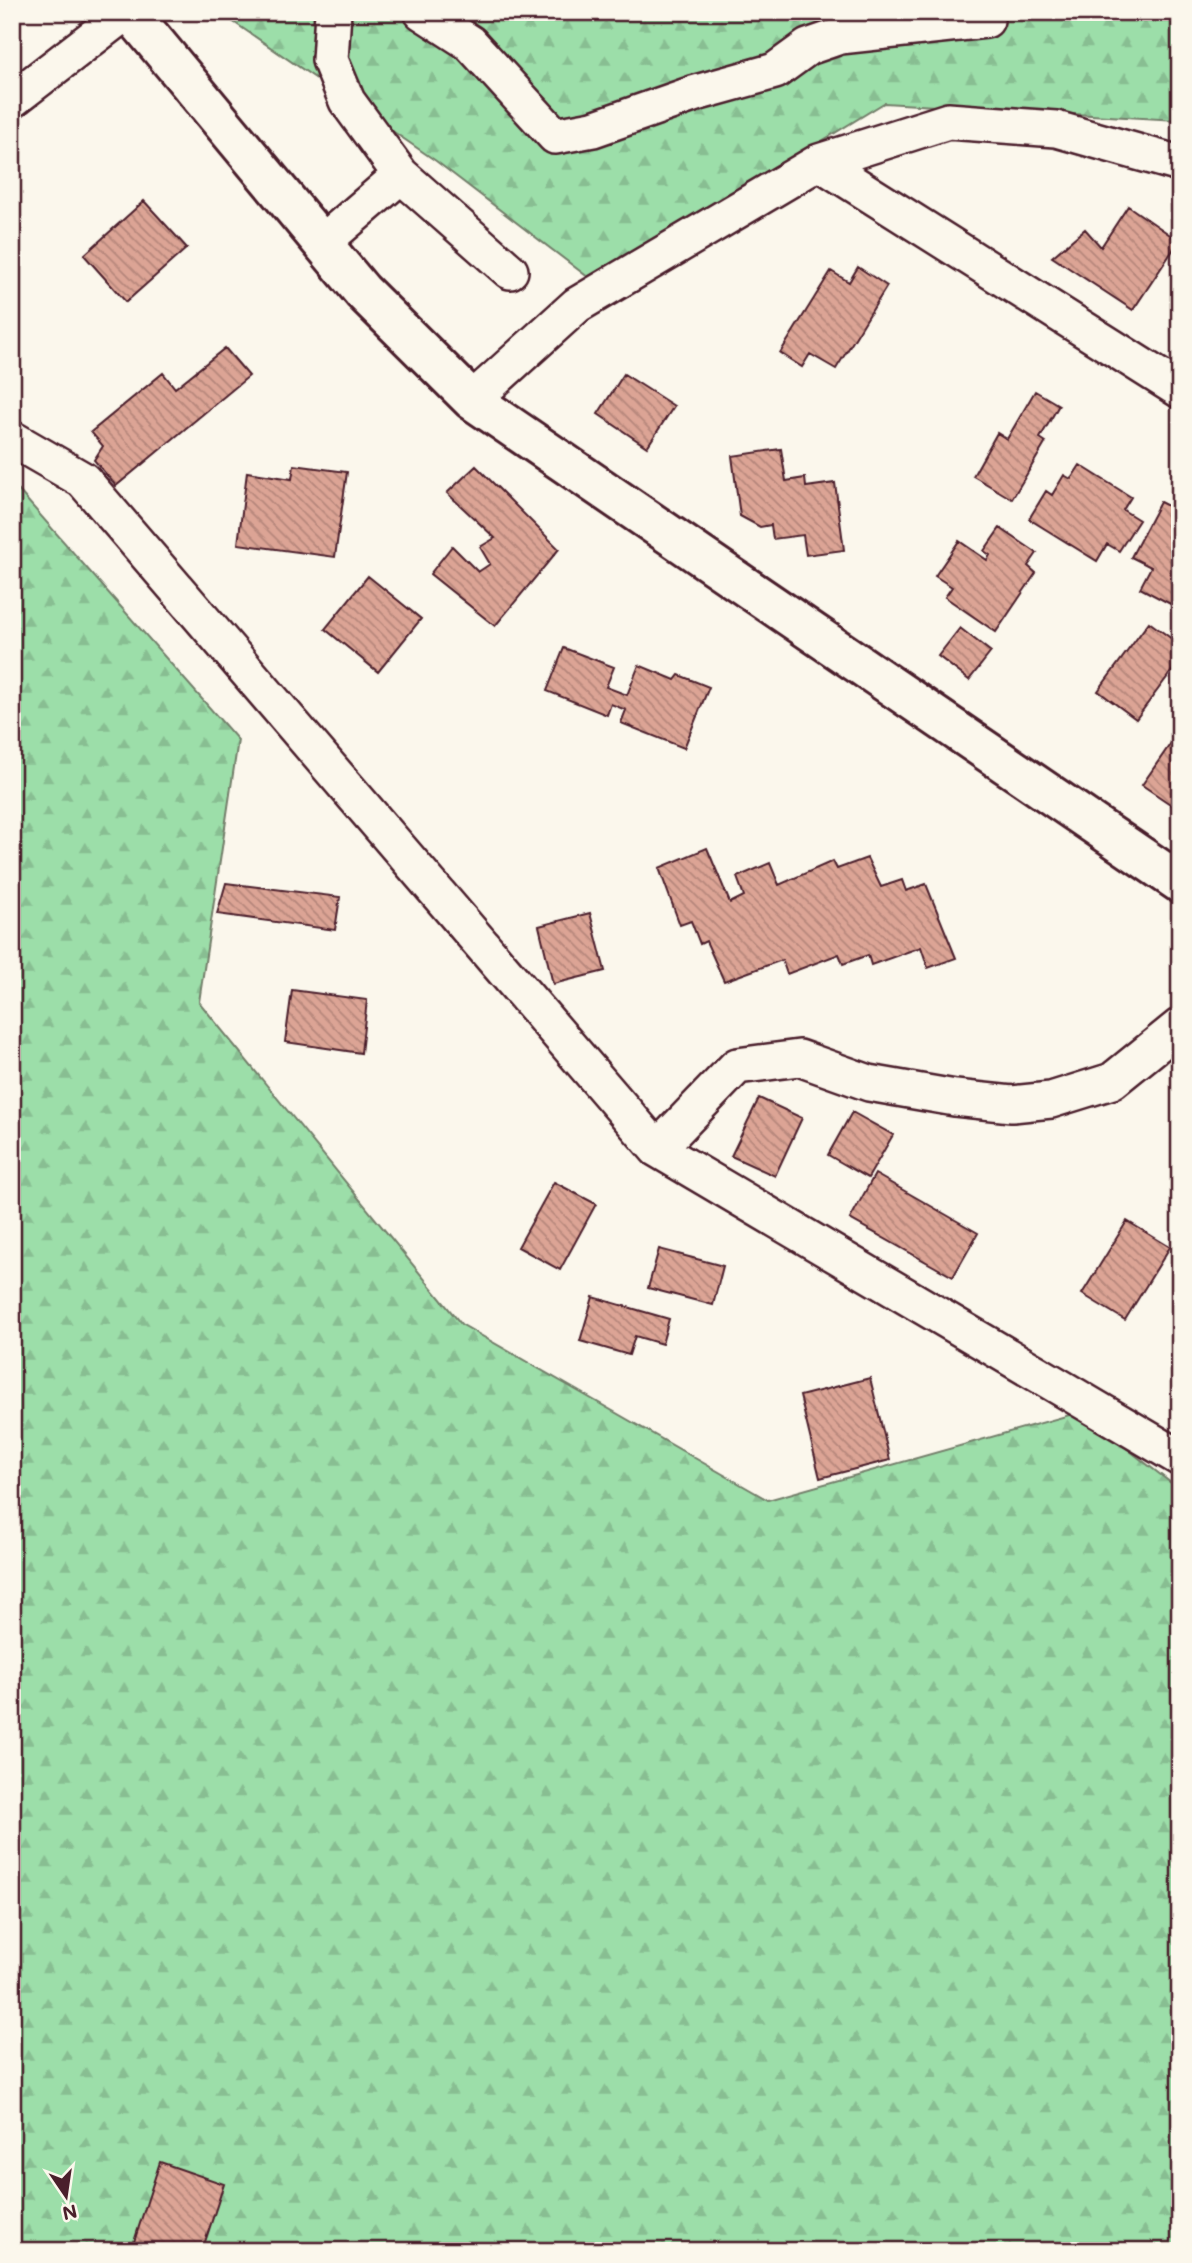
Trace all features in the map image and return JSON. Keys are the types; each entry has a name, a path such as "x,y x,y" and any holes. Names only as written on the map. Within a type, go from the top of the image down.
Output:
{"street":[{"path":"12,100 128,12 362,291 472,400 1180,883"},
{"path":"333,12 330,60 347,101 401,175 510,271"},
{"path":"422,12 470,43 555,136 593,129 696,93 775,71 808,47 841,36 986,20"},
{"path":"472,400 577,305 819,162 948,121 1056,129 1180,164"},
{"path":"819,162 1180,390"},
{"path":"322,243 401,175"},
{"path":"12,439 83,480 657,1149 1180,1458"},
{"path":"657,1149 737,1066 799,1058 869,1083 955,1098 1025,1103 1051,1100 1112,1081 1180,1026"}],"green space":[{"path":"219,12 1180,12 1180,106 1177,120 884,103 593,281 436,161"},
{"path":"12,483 238,740 199,1002 461,1324 768,1500 1080,1412 1180,1490 1180,2251 12,2251"}],"building":[{"path":"144,201 187,248 126,302 84,255"},
{"path":"1128,206 1179,241 1133,310 1052,257 1085,229 1101,247"},
{"path":"858,267 887,286 836,369 810,354 802,367 780,353 831,271 849,282"},
{"path":"225,348 249,376 116,486 94,460 103,446 91,432 163,373 175,388"},
{"path":"624,374 674,406 647,447 598,414"},
{"path":"1035,391 1059,405 1040,438 1046,442 1012,499 973,476 997,433 1007,439"},
{"path":"781,449 786,481 805,478 806,487 835,483 844,550 806,555 803,535 773,539 771,525 760,527 740,516 732,456"},
{"path":"294,465 347,472 335,557 238,544 247,472 292,479"},
{"path":"1080,465 1131,497 1123,510 1139,520 1119,551 1107,544 1097,561 1029,519 1046,491 1052,495 1064,475 1071,479"},
{"path":"476,466 559,549 495,626 430,574 452,546 478,572 490,564 480,547 495,538 447,493"},
{"path":"1160,502 1180,512 1180,609 1140,588 1151,567 1131,557"},
{"path":"1000,528 1037,553 1028,566 1036,573 996,632 945,597 952,587 935,576 959,541 987,560 990,555 984,551"},
{"path":"368,576 421,619 378,672 325,629"},
{"path":"1149,622 1180,645 1180,660 1136,719 1098,691"},
{"path":"960,628 991,652 969,680 938,656"},
{"path":"564,648 614,667 606,687 627,695 639,665 675,680 679,675 709,687 684,748 621,723 626,710 611,704 607,715 547,691"},
{"path":"1180,730 1180,803 1176,808 1142,785"},
{"path":"707,848 730,903 744,896 737,877 770,863 779,885 833,861 837,869 867,858 881,887 902,880 906,891 926,884 956,958 928,968 921,947 871,965 868,955 843,964 839,954 787,974 782,960 724,981 706,941 700,944 691,921 680,925 659,868"},
{"path":"226,883 340,897 335,930 217,914"},
{"path":"590,913 605,971 553,984 539,926"},
{"path":"292,990 367,1000 361,1053 285,1042"},
{"path":"759,1098 802,1118 775,1176 731,1156"},
{"path":"852,1112 893,1135 868,1178 828,1155"},
{"path":"875,1174 978,1233 953,1277 850,1219"},
{"path":"554,1182 596,1204 560,1270 518,1247"},
{"path":"1127,1221 1170,1247 1125,1320 1082,1294"},
{"path":"659,1249 723,1266 713,1305 648,1288"},
{"path":"593,1297 669,1319 662,1344 635,1336 629,1355 580,1341"},
{"path":"870,1378 890,1460 820,1478 800,1396"},
{"path":"160,2162 224,2184 202,2251 131,2251"}]}
